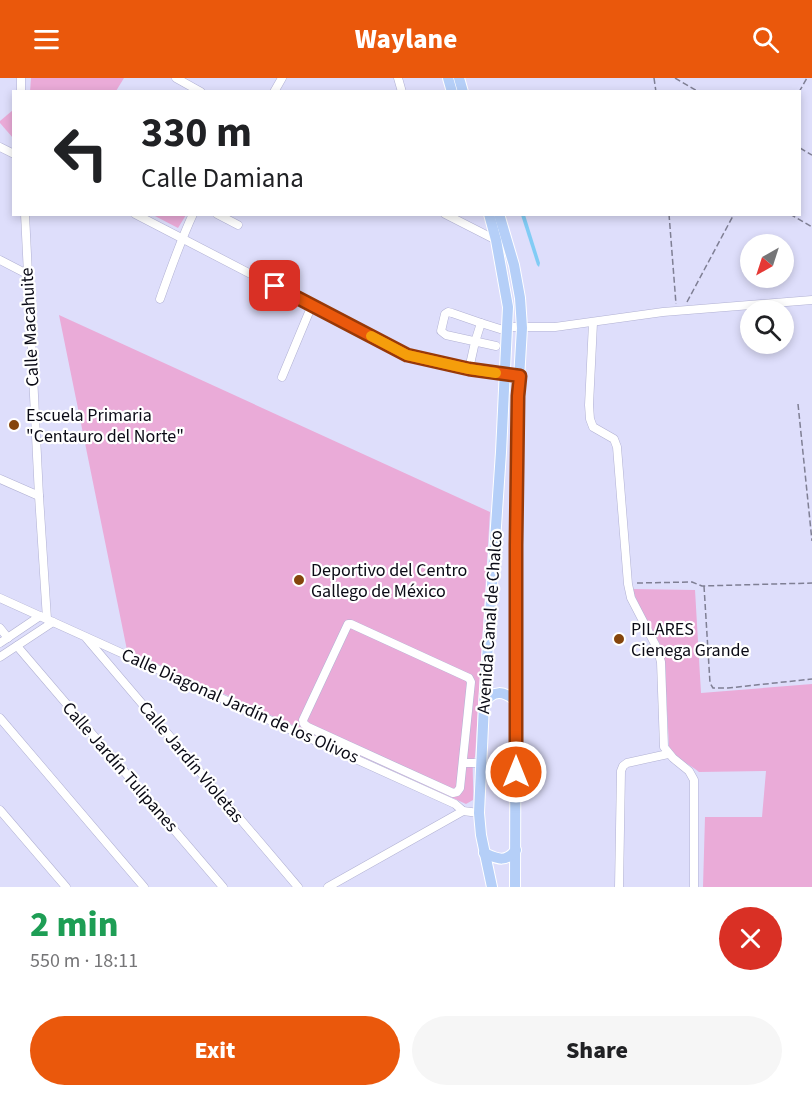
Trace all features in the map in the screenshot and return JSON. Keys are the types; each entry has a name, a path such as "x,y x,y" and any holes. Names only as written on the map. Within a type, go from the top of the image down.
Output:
{"main road":[{"name":"Avenida Canal de Chalco","path":"490,216 514,265 522,328 518,396 516,545 515,887"},
{"name":"Avenida Canal de Chalco","path":"490,886 479,813 506,374 504,328 508,307 499,216"},
{"path":"484,704 489,697 498,693 507,694 516,701"},
{"path":"484,853 498,859 506,858 516,850"}],"street":[{"path":"176,78 197,90"},
{"name":"Calle Macahuite","path":"25,216 47,619"},
{"path":"139,216 407,355 469,369 520,376"},
{"path":"160,299 192,216"},
{"path":"221,216 238,225"},
{"path":"450,216 502,239"},
{"path":"0,260 27,274"},
{"path":"496,346 442,333 445,314 448,312 504,328 555,327 680,311 812,300"},
{"path":"282,377 312,305"},
{"path":"469,369 481,323"},
{"path":"593,323 590,418 593,427 614,439 617,447 628,584 631,598 657,648 661,662 664,747 668,754 689,771 694,780 694,887"},
{"path":"0,479 39,496"},
{"name":"Calle Diagonal Jardín de los Olivos","path":"0,598 455,804 463,811 479,813"},
{"path":"0,643 47,619"},
{"path":"0,657 47,619"},
{"path":"351,624 465,675 471,682 463,763 460,788 453,793 304,724 303,720 346,625 351,624"},
{"path":"0,628 8,638"},
{"name":"Calle Jardín Violetas","path":"85,636 298,887"},
{"name":"Calle Jardín Tulipanes","path":"16,646 223,887"},
{"path":"0,718 144,887"},
{"path":"619,887 621,771 627,763 668,754"},
{"path":"463,763 481,763"},
{"path":"0,810 66,887"},
{"path":"328,887 463,811"}],"path":[{"path":"675,78 696,90"},
{"path":"669,216 680,311"},
{"path":"680,311 733,216"},
{"path":"793,216 812,227"},
{"path":"798,404 812,541"},
{"path":"628,584 692,582 704,586 812,583"},
{"path":"704,586 710,683 713,688 812,679"}],"shaded area":[{"path":"31,78 124,78 117,90 30,90"},
{"path":"12,111 12,137 0,123"},
{"path":"155,216 185,216 178,228"},
{"name":"Deportivo del Centro Gallego de México","path":"59,315 490,512 473,760 473,800 466,804 127,650"},
{"path":"632,589 695,590 701,693 812,684 812,887 703,887 705,817 762,817 766,771 699,772 671,751 664,654"}],"water":[{"path":"521,216 525,216 540,263 539,267"}],"slow traffic":[{"path":"371,336 407,355 496,373"}],"place":[{"name":"Escuela Primaria \"Centauro del Norte\"","path":"14,425"},
{"name":"Deportivo del Centro Gallego de México","path":"299,580"},
{"name":"PILARES Cienega Grande","path":"619,639"}],"route":[{"path":"275,286 407,355 469,369 520,376 516,545 516,772"}]}
